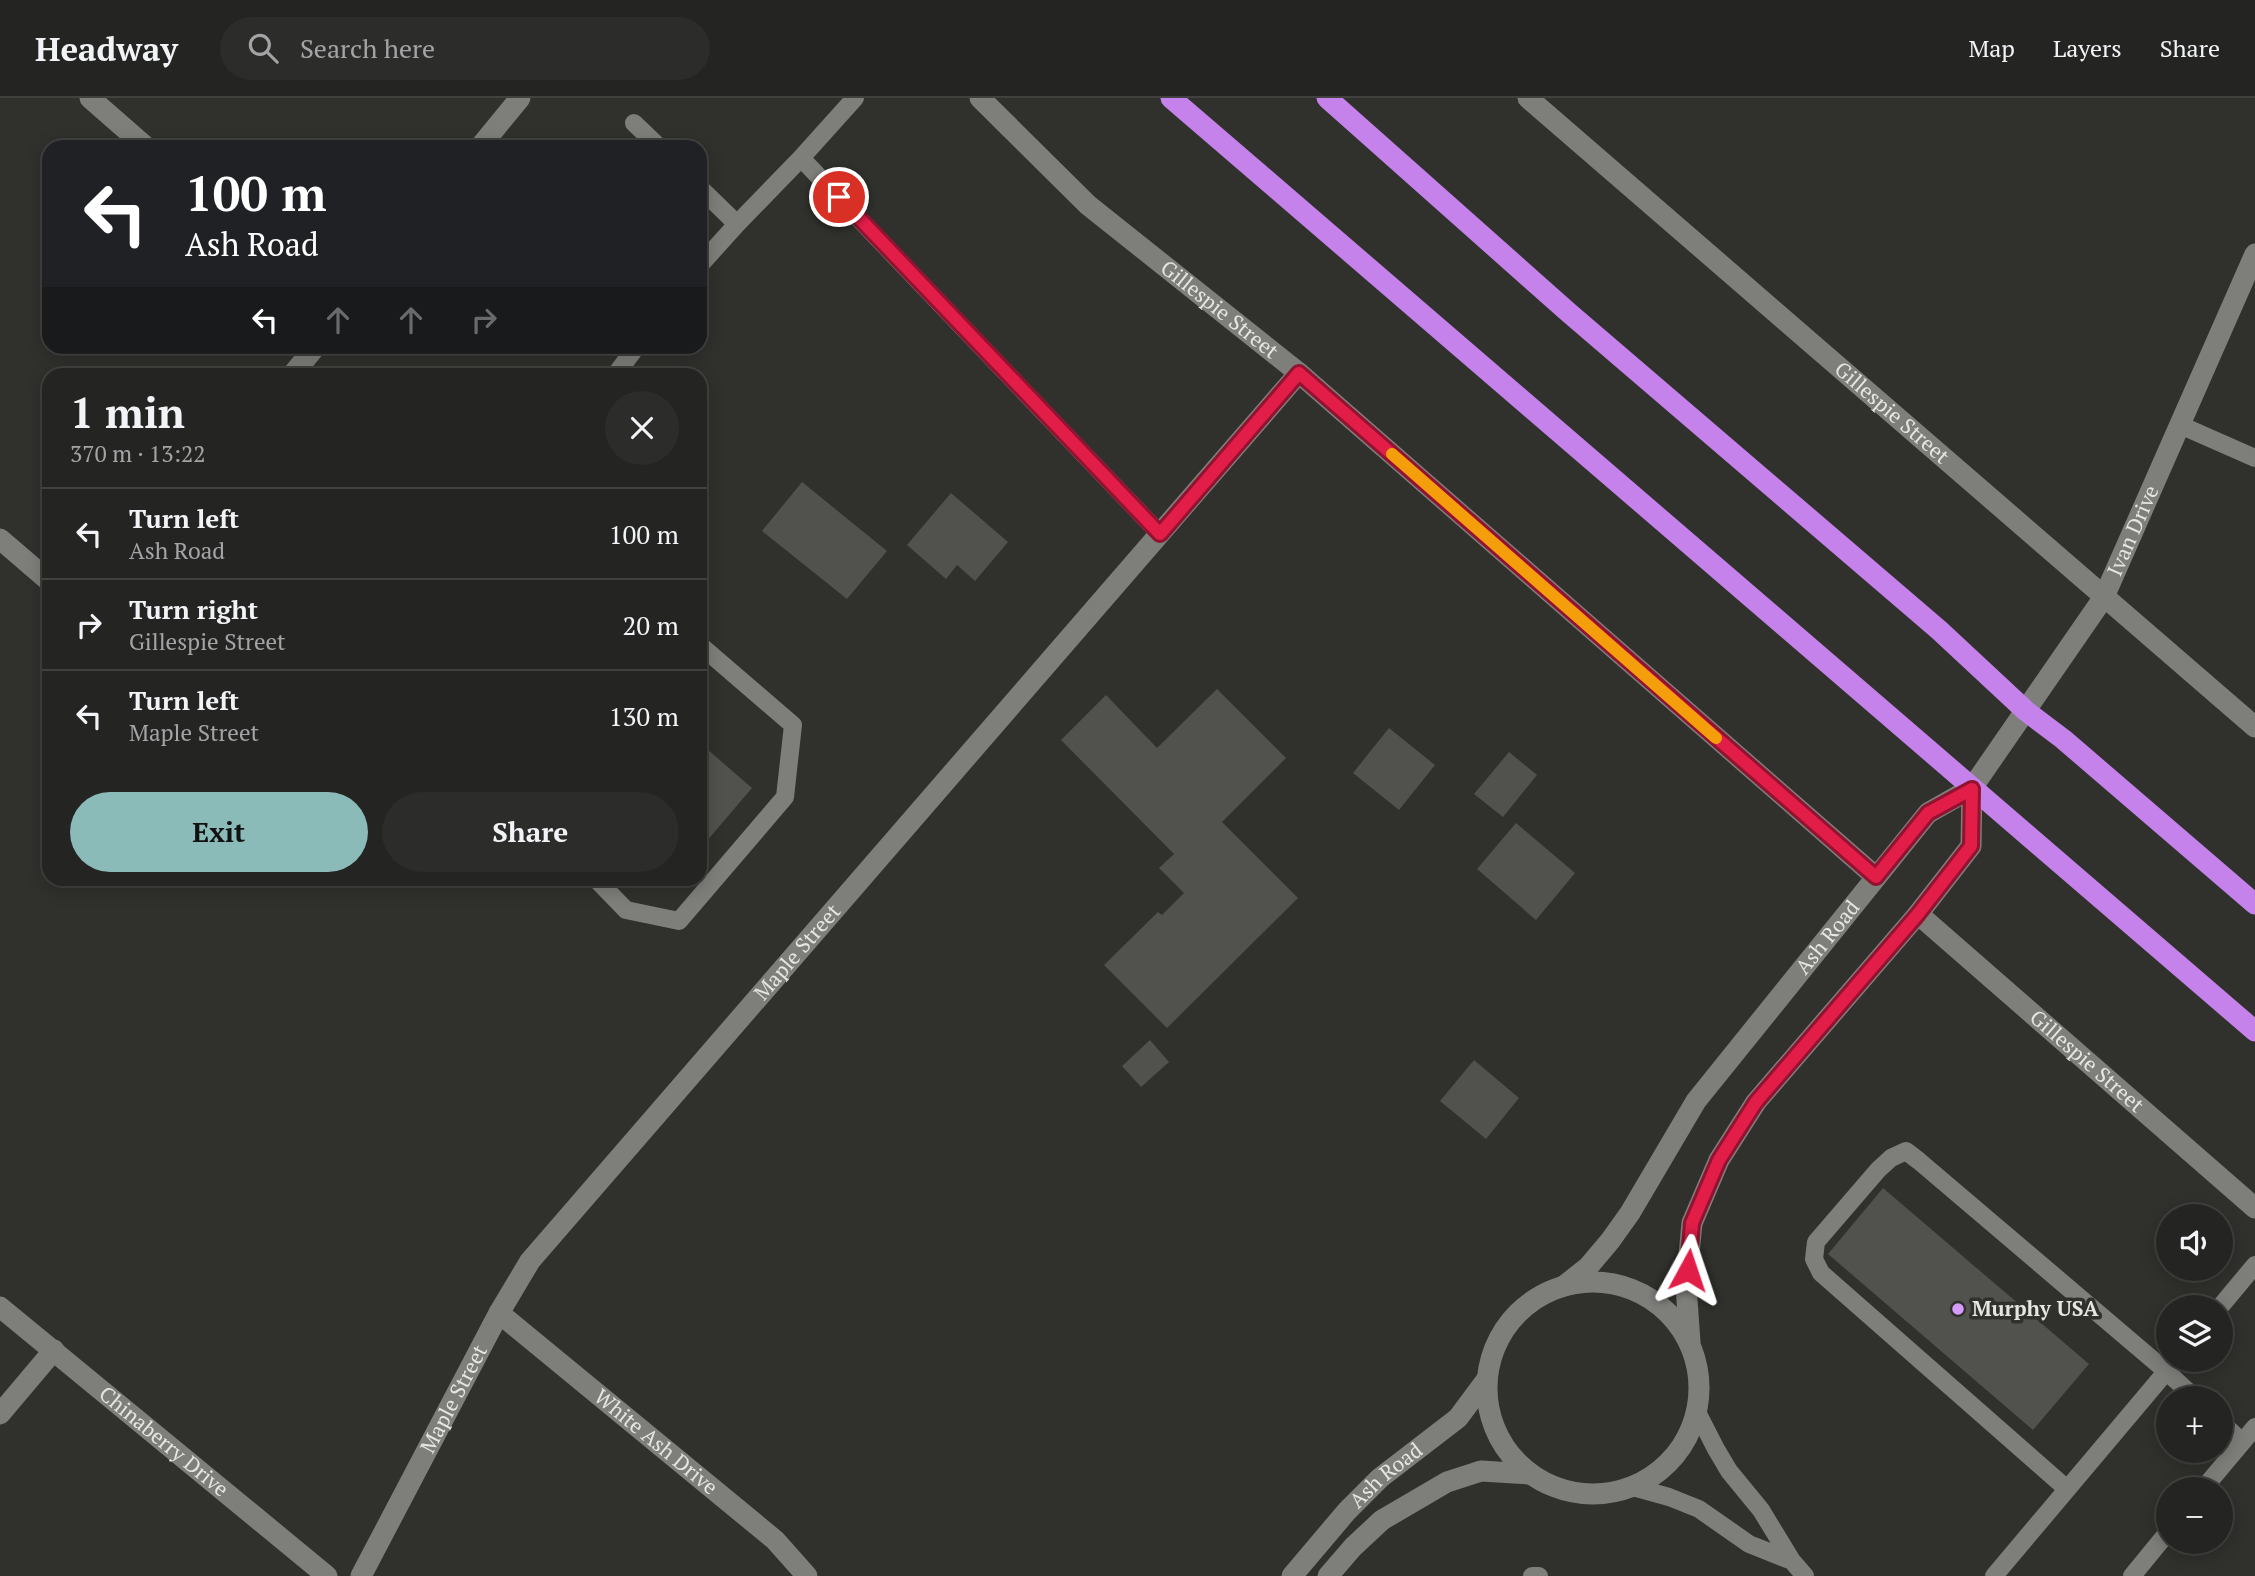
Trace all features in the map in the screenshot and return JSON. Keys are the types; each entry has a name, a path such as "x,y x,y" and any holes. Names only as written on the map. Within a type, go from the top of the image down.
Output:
{"highway":[{"path":"1171,98 2255,1031"},
{"path":"1327,98 1567,312 1940,631 2026,711 2073,747 2255,904"}],"street":[{"path":"90,98 138,140"},
{"path":"486,140 520,98"},
{"name":"Gillespie Street","path":"980,98 1088,205 1299,373 1876,877"},
{"name":"Gillespie Street","path":"1528,98 2255,727"},
{"name":"Ivan Drive","path":"1972,789 2104,597 2255,254"},
{"path":"298,368 309,354"},
{"name":"Maple Street","path":"362,1576 499,1313 530,1261 1299,373"},
{"path":"0,539 42,574"},
{"path":"1690,1344 1671,1316 1645,1294 1612,1283 1578,1283 1564,1286 1546,1293 1517,1314 1496,1344 1487,1379 1489,1415 1504,1448 1530,1474 1562,1490 1597,1495 1633,1487 1662,1469 1684,1443 1697,1412 1699,1377 1690,1344 1686,1286 1692,1223 1719,1160 1756,1102 1918,914 1971,846 1972,789"},
{"name":"Ash Road","path":"1564,1286 1588,1267 1610,1241 1630,1213 1696,1101 1928,813 1972,789"},
{"name":"Gillespie Street","path":"1918,914 2255,1208"},
{"name":"Chinaberry Drive","path":"0,1307 327,1576"},
{"name":"White Ash Drive","path":"499,1313 775,1541 807,1576"},
{"path":"0,1414 54,1350"},
{"name":"Ash Road","path":"1292,1576 1347,1511 1380,1478 1458,1418 1487,1379"},
{"name":"Ash Road","path":"1328,1576 1353,1547 1382,1520 1447,1482 1481,1472 1530,1474"}],"lane":[{"path":"707,257 855,98"},
{"path":"634,123 652,140"},
{"path":"801,158 1160,534"},
{"path":"707,195 737,223"},
{"path":"621,368 632,354"},
{"path":"2180,425 2255,458"},
{"path":"603,886 626,910 679,920 785,797 793,725 707,651"},
{"path":"2067,1489 1821,1273 1814,1259 1816,1242 1878,1170 1891,1158 1906,1151 2156,1353"},
{"path":"2230,1295 2255,1265"},
{"path":"1994,1576 2165,1372"},
{"path":"1697,1412 1729,1471 1761,1510 1792,1561 1805,1576"},
{"path":"2213,1477 2255,1427"},
{"path":"2233,1433 2242,1442"},
{"path":"1633,1487 1699,1509 1749,1544 1792,1561"},
{"path":"2132,1576 2156,1547"},
{"path":"1532,1576 1539,1576"}],"building":[{"path":"802,482 887,551 847,599 762,531"},
{"path":"951,493 1008,542 975,581 957,565 946,579 907,545"},
{"path":"1217,689 1286,758 1222,822 1298,898 1167,1028 1104,965 1158,912 1162,915 1184,893 1159,868 1174,854 1061,740 1106,695 1157,748"},
{"path":"1389,728 1435,765 1399,810 1353,773"},
{"path":"707,749 752,788 707,841"},
{"path":"1509,752 1537,775 1503,817 1474,794"},
{"path":"1516,823 1575,873 1536,920 1477,869"},
{"path":"1150,1040 1169,1062 1141,1087 1122,1066"},
{"path":"1474,1060 1519,1098 1486,1139 1440,1101"},
{"name":"Murphy USA","path":"1883,1188 2089,1364 2033,1430 1828,1254"}],"slow traffic":[{"path":"1392,454 1716,738"}],"place":[{"name":"Murphy USA","path":"1958,1309"}],"route":[{"path":"839,197 1160,534 1299,373 1876,877 1928,813 1972,789 1971,846 1918,914 1756,1102 1719,1160 1692,1223 1688,1270"}]}
